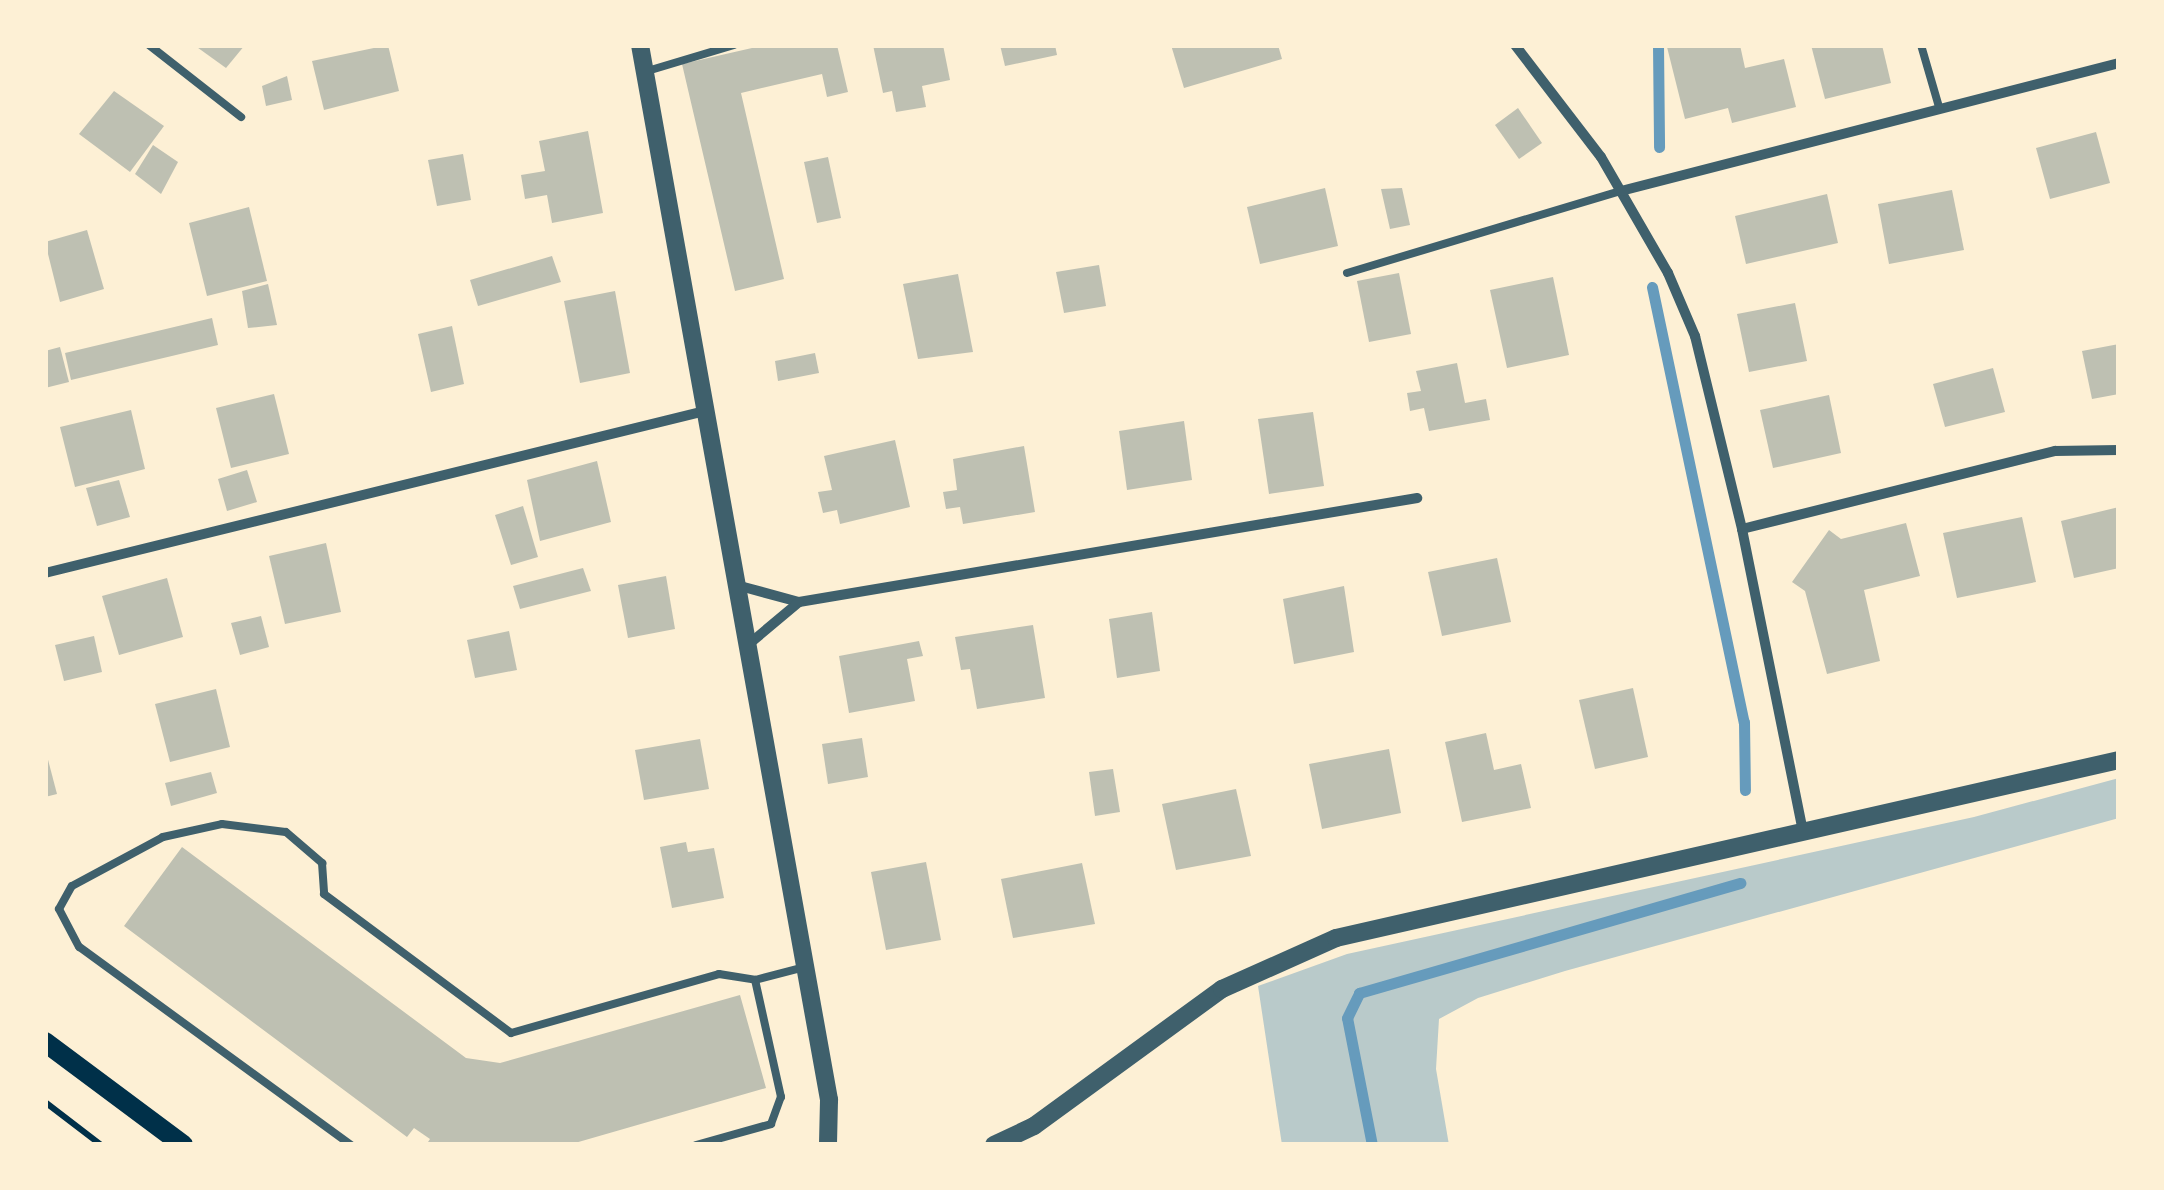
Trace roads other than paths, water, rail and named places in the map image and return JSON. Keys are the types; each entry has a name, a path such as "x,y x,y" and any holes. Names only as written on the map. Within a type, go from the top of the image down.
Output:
{"main road":[{"path":"45,1042 183,1145"}],"street":[{"path":"640,45 740,586 829,1100 828,1145"},
{"path":"1514,45 1622,190 1695,336 1742,529 1803,832"},
{"path":"1622,190 2119,63"},
{"path":"45,572 706,412"},
{"path":"1742,529 2055,451 2119,450"},
{"path":"740,586 798,602 1417,498"},
{"path":"749,644 798,602"},
{"path":"994,1145 1045,1118 1183,1014 1304,950 2119,760"}],"lane":[{"path":"150,45 240,117"},
{"path":"644,72 734,45"},
{"path":"1920,45 1939,107"},
{"path":"1348,273 1622,190"},
{"path":"351,1145 79,947 59,909 72,886 163,837 222,824 286,832 322,864 324,894 511,1033 719,974 755,980 805,967"},
{"path":"696,1145 770,1124 781,1098 755,980"}],"waterway":[{"path":"1658,45 1659,147"},
{"path":"1652,287 1744,722 1745,790"},
{"path":"1372,1145 1347,1018 1359,993 1740,883"}]}
